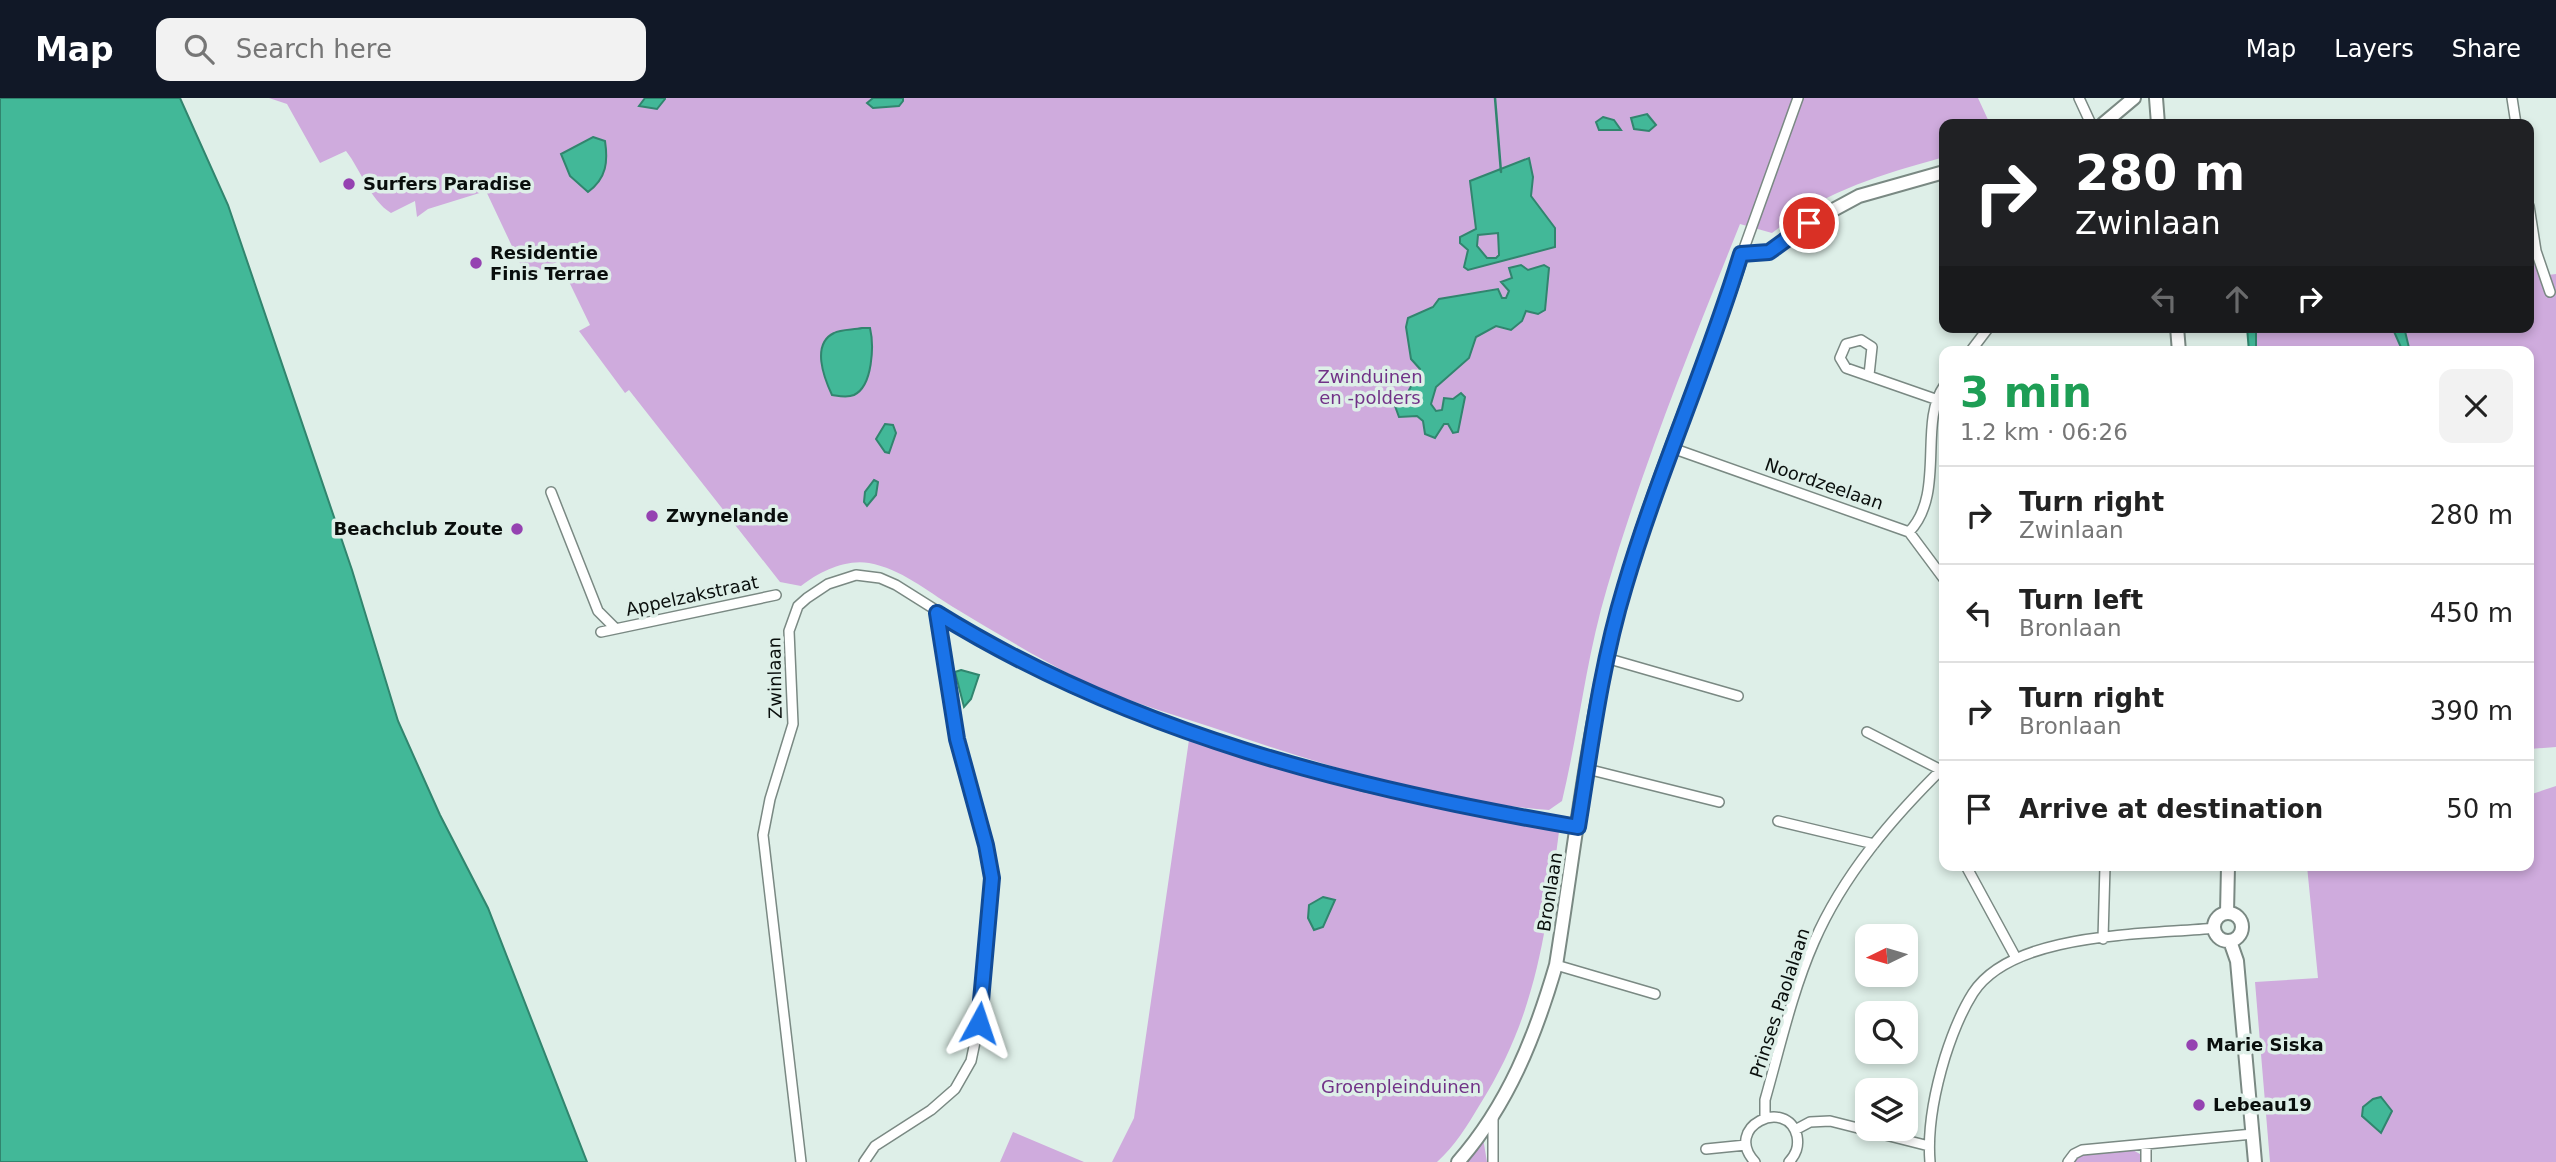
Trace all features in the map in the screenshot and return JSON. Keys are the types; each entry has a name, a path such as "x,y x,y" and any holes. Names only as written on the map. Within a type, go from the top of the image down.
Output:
{"street":[{"path":"1798,98 1741,254 1769,252 1822,215 1859,196 1939,173"},
{"path":"2079,98 2089,119"},
{"path":"2109,119 2134,98"},
{"path":"2156,98 2158,119"},
{"path":"2512,98 2515,119"},
{"path":"2534,241 2550,292"},
{"name":"Bronlaan","path":"1458,1162 1493,1116 1520,1068 1556,965 1606,658 1626,580 1672,448 1728,302 1741,254"},
{"path":"1869,375 1935,399"},
{"path":"1939,393 1935,399 1931,463 1923,511 1920,520 1909,532 1939,572"},
{"name":"Noordzeelaan","path":"1672,448 1909,532"},
{"name":"Appelzakstraat","path":"551,492 598,611 615,628"},
{"name":"Zwinlaan","path":"801,1162 763,835 770,799 793,724 789,631 798,606 828,584 856,575 880,578 896,585 1001,651 1075,689 1190,733 1363,786 1578,827"},
{"name":"Appelzakstraat","path":"601,632 776,595"},
{"path":"864,1162 875,1146 931,1110 955,1089 971,1061 979,1023 992,878 986,845 957,739 937,613"},
{"path":"1606,658 1738,696"},
{"name":"Prinses Paolalaan","path":"1867,732 1939,768"},
{"path":"1587,769 1719,802"},
{"name":"Prinses Paolalaan","path":"1765,1118 1765,1100 1814,942 1836,899 1890,822 1939,772"},
{"path":"1778,821 1874,844"},
{"path":"1969,871 2016,958"},
{"path":"2103,939 2105,871"},
{"path":"2227,913 2228,871"},
{"path":"2230,941 2239,936 2242,925 2237,916 2227,913 2218,918 2215,928 2220,937 2230,941 2237,961 2256,1162"},
{"path":"1930,1162 1929,1146 1935,1090 1952,1035 1974,991 2005,963 2053,944 2215,928"},
{"path":"1556,965 1655,994"},
{"path":"1493,1116 1493,1162"},
{"path":"1755,1162 1746,1145 1751,1128 1765,1118 1782,1119 1795,1130 1798,1146 1789,1162"},
{"path":"1795,1130 1810,1122 1830,1121 1929,1146"},
{"path":"2067,1162 2082,1150 2253,1134"},
{"path":"2146,1144 2146,1162"},
{"path":"1706,1149 1746,1145"}],"green space":[{"name":"Zwinduinen en -polders","path":"269,98 1978,98 1988,119 1939,119 1939,158 1875,178 1833,195 1792,218 1772,233 1740,224 1669,405 1621,542 1594,641 1562,801 1549,810 1464,799 1378,779 1292,754 1126,699 1061,670 913,581 881,566 851,563 824,572 801,586 780,582 629,390 625,393 579,331 590,325 559,261 526,276 486,191 428,209 417,217 415,201 391,213 371,193 346,151 320,163 287,104"},
{"path":"2534,261 2539,276 2556,274 2556,747 2534,749 2534,346 2409,346 2405,333 2534,333"},
{"path":"2256,333 2395,333 2400,346 2256,346"},
{"name":"Groenpleinduinen","path":"1190,733 1363,786 1560,824 1544,935 1527,1004 1515,1038 1499,1072 1465,1128 1437,1162 1112,1162 1134,1118"},
{"path":"2556,786 2556,1162 2270,1162 2255,982 2318,978 2307,871 2534,871 2534,793"},
{"path":"1013,1132 1084,1162 1000,1162"},
{"path":"1483,1138 1487,1162 1463,1162"},
{"path":"2131,1149 2140,1154 2142,1162 2071,1162 2080,1154"}],"shaded area":[{"path":"0,98 180,98 228,205 352,570 398,721 440,815 488,908 587,1162 0,1162"},
{"path":"645,98 665,99 657,109 639,106"},
{"path":"873,98 903,98 903,101 899,106 873,108 867,103"},
{"path":"1647,114 1656,125 1649,131 1634,129 1631,118"},
{"path":"1603,117 1614,120 1621,130 1599,130 1596,122"},
{"path":"593,137 605,141 606,162 603,175 588,192 570,176 561,154"},
{"path":"1529,158 1533,177 1531,196 1555,228 1555,247 1468,270 1464,267 1468,250 1460,243 1460,237 1476,229 1470,181","holes":["1498,233 1499,255 1496,258 1487,258 1477,246 1478,235"]},
{"path":"1521,265 1528,270 1544,265 1549,268 1545,310 1538,314 1526,311 1522,321 1511,330 1496,326 1476,337 1469,358 1436,387 1431,404 1436,411 1442,410 1444,398 1453,399 1461,393 1465,397 1458,432 1453,433 1448,424 1444,424 1435,438 1425,434 1423,421 1417,416 1399,417 1395,406 1407,394 1420,369 1411,359 1406,327 1408,318 1433,307 1439,299 1498,289 1502,298 1506,298 1509,291 1501,282 1512,278 1509,268"},
{"path":"870,328 872,344 871,365 865,383 854,395 832,395 821,362 823,345 827,338 837,332"},
{"path":"2247,333 2256,333 2256,346 2249,346"},
{"path":"2395,333 2405,333 2409,346 2400,346"},
{"path":"885,424 893,425 896,433 889,453 885,452 876,439"},
{"path":"874,480 878,482 876,495 867,506 864,502 865,492"},
{"path":"961,670 979,675 971,699 964,707 955,672"},
{"path":"1323,897 1335,900 1323,927 1314,930 1308,918 1309,905"},
{"path":"2381,1097 2392,1111 2381,1133 2362,1116 2363,1107 2373,1099"}],"waterway":[{"path":"1495,98 1501,172"}],"place":[{"name":"Surfers Paradise","path":"349,184"},
{"name":"Residentie Finis Terrae","path":"476,263"},
{"name":"Zwynelande","path":"652,516"},
{"name":"Beachclub Zoute","path":"517,529"},
{"name":"Marie Siska","path":"2192,1045"},
{"name":"Lebeau19","path":"2199,1105"}],"route":[{"path":"979,1023 992,878 986,845 960,754 937,613 1001,651 1075,689 1190,733 1363,786 1578,827 1604,670 1616,616 1672,448 1728,302 1741,254 1769,252 1809,223"}]}
